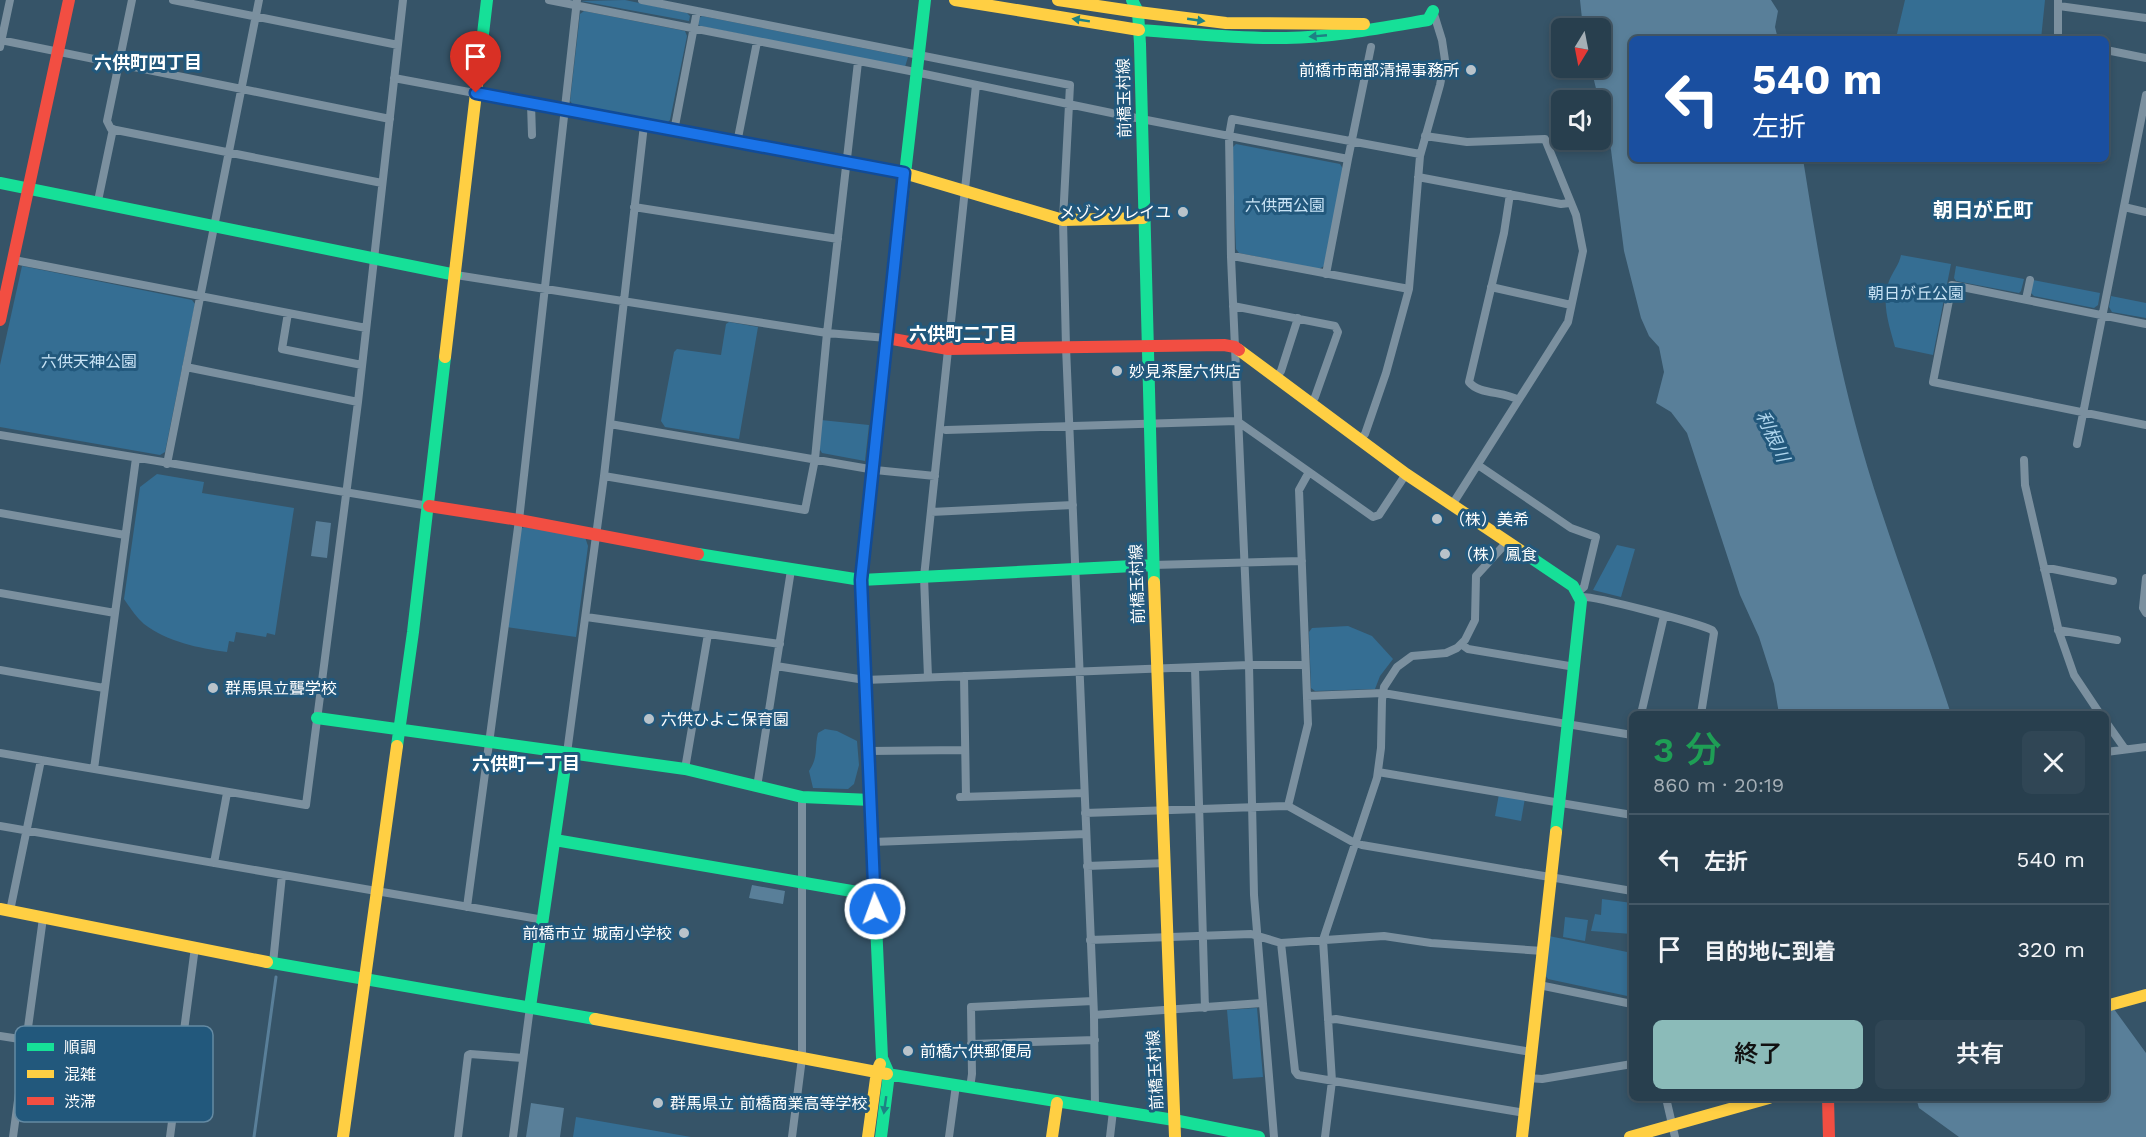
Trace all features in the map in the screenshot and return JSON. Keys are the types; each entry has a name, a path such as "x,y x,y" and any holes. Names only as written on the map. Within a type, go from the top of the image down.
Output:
{"street":[{"path":"10,0 0,42 390,119"},
{"path":"0,320 69,0"},
{"path":"132,0 107,121 109,127 382,183"},
{"path":"173,0 398,45"},
{"path":"167,464 260,0"},
{"path":"0,753 306,806 358,402 403,0"},
{"path":"344,1137 429,506 487,0"},
{"path":"549,0 577,3 757,42 1348,159"},
{"path":"642,0 1070,85 1063,220 1066,347 1095,1040 1095,1108"},
{"path":"881,1137 883,1073 861,580 915,72 925,0"},
{"path":"956,0 1139,30 1229,37 1305,37 1376,29 1428,20 1433,11"},
{"path":"1058,0 1109,9 1140,6 1204,21 1310,25 1382,22 1433,11"},
{"path":"1132,0 1140,6"},
{"path":"467,907 519,520 577,3"},
{"path":"2058,36 2059,3 2146,18"},
{"name":"前橋玉村線","path":"1140,6 1143,218 1156,669 1164,811 1175,1137"},
{"path":"674,131 697,11"},
{"path":"1360,439 1386,373 1409,290 1420,154 1440,85 1444,60 1442,40 1433,11"},
{"path":"737,144 757,42"},
{"path":"1326,274 1371,47"},
{"path":"2109,51 2146,58"},
{"path":"604,476 805,510 815,459 858,62"},
{"path":"394,78 737,144 904,173 1063,220 1143,218"},
{"path":"928,677 924,577 976,85"},
{"path":"2077,444 2146,95"},
{"path":"531,104 532,135"},
{"path":"1274,1137 1256,935 1248,665 1231,257 1229,136 1232,119 1420,154"},
{"path":"513,1137 586,617 644,126"},
{"path":"99,196 113,129"},
{"path":"1425,136 1467,142 1545,139 1576,214 1583,251 1565,327 1452,505"},
{"path":"1418,177 1561,204 1570,203"},
{"path":"0,183 456,274 827,333 887,338 948,349 1235,347 1406,474 1573,586 1579,595 1711,629 1713,633 1701,711"},
{"path":"1510,194 1504,233 1469,382 1474,387 1512,396 1518,400"},
{"path":"634,207 838,238"},
{"path":"2124,207 2146,212"},
{"path":"1231,257 1409,290"},
{"path":"14,260 366,328"},
{"path":"2026,299 2030,280"},
{"path":"2146,324 1952,285 1934,382 2146,424"},
{"path":"1491,287 1571,305"},
{"path":"1233,306 1333,324 1337,328 1316,397 1311,403"},
{"path":"288,313 282,349 362,365"},
{"path":"1276,376 1281,371 1298,318"},
{"path":"186,367 358,402"},
{"path":"946,430 1237,421 1373,517 1379,515 1406,474"},
{"path":"610,424 873,469 935,476"},
{"path":"0,435 519,520 671,550 861,580 1074,568 1302,561"},
{"path":"93,769 136,458"},
{"path":"2024,460 2025,485 2058,630 2074,675 2098,711"},
{"path":"1478,465 1566,525 1596,537 1584,587 1579,595 1575,667 1522,1137"},
{"path":"1288,806 1308,724 1299,490 1309,472"},
{"path":"931,512 1073,506"},
{"path":"0,513 125,535"},
{"path":"1325,1137 1332,1081 1323,940 1378,772 1383,693 1387,680 1401,664 1415,656 1446,653 1461,644 1475,622 1476,576 1507,542"},
{"path":"2044,569 2113,581"},
{"path":"757,787 791,570"},
{"path":"2146,578 2143,609 2146,613"},
{"path":"0,593 115,613"},
{"path":"1642,711 1664,616"},
{"path":"586,617 780,644"},
{"path":"2058,630 2117,640"},
{"path":"686,769 708,634"},
{"path":"1461,644 1468,649 1575,667"},
{"path":"776,666 865,680 1248,665 1305,665"},
{"path":"1195,668 1205,1008"},
{"path":"0,670 104,688"},
{"path":"964,676 963,797 1084,793"},
{"path":"1307,696 1383,693 1629,734"},
{"path":"316,718 686,769 802,797 871,800"},
{"path":"2109,726 2125,749"},
{"path":"2109,752 2146,747"},
{"path":"869,751 965,750"},
{"path":"41,760 28,830 5,910 273,963 883,1073 1174,1120 1260,1137"},
{"path":"1378,772 1629,814"},
{"path":"214,863 227,793"},
{"path":"792,1137 802,1058 802,797"},
{"path":"1085,813 1288,806 1356,844 1629,891"},
{"path":"0,826 544,920"},
{"path":"873,842 1086,834"},
{"path":"555,840 875,895"},
{"path":"1087,866 1166,863"},
{"path":"273,963 282,875"},
{"path":"28,1026 43,918"},
{"path":"1090,940 1256,935 1281,943 1384,936 1431,943 1543,951"},
{"path":"1281,943 1295,1071 1298,1075 1525,1113"},
{"path":"185,1026 195,947"},
{"path":"1539,985 1629,1003"},
{"path":"2109,1005 2146,995"},
{"path":"970,1088 972,1074 971,1007 1093,1001"},
{"path":"1094,1015 1262,1003"},
{"path":"1328,1020 1336,1019 1531,1052"},
{"path":"0,1036 15,1038"},
{"path":"971,1044 1095,1040"},
{"path":"458,1137 468,1055 523,1058"},
{"path":"1528,1078 1542,1079 1629,1064"},
{"path":"868,1137 883,1073"},
{"path":"949,1137 956,1085"},
{"path":"1667,1101 1674,1131"},
{"path":"1629,1137 1674,1131 1760,1101"},
{"path":"1828,1101 1829,1137"},
{"path":"1052,1137 1056,1102"},
{"path":"1110,1137 1113,1111"},
{"path":"13,1137 15,1122"},
{"path":"170,1137 172,1122"}],"green space":[{"path":"625,0 687,13 690,16 689,21 581,1"},
{"path":"1905,0 2045,0 2041,36 1896,36"},
{"path":"584,11 685,31 687,36 670,120 666,124 574,106 570,101 580,14"},
{"path":"702,16 908,57 905,67 700,26 699,18"},
{"name":"六供西公園","path":"1236,144 1340,164 1343,169 1324,266 1319,269 1239,253 1236,249 1232,148"},
{"name":"朝日が丘公園","path":"1901,255 1951,264 1933,355 1895,347 1887,314 1886,298 1889,281"},
{"name":"六供天神公園","path":"22,266 192,300 195,304 165,452 160,455 0,427 0,365"},
{"path":"1956,266 2024,279 2021,291 2019,293 1956,281 1954,278"},
{"path":"2033,280 2100,293 2098,305 2094,308 2034,296 2031,293"},
{"path":"2111,296 2146,303 2146,318 2112,312 2109,307"},
{"path":"729,322 758,327 739,439 665,427 661,421 674,352 677,349 721,355 726,324"},
{"path":"821,420 869,425 865,461 822,453 819,448"},
{"path":"157,474 204,482 202,493 294,508 275,635 267,633 266,637 236,632 234,642 229,641 227,652 194,646 163,635 144,624 132,610 124,599 140,487"},
{"path":"524,527 585,537 588,546 576,637 507,627 519,530"},
{"path":"1617,545 1635,549 1621,597 1593,590"},
{"path":"1348,626 1372,636 1393,659 1380,676 1375,689 1315,691 1311,688 1309,632 1312,628"},
{"path":"825,729 837,731 857,741 859,765 854,784 848,789 813,788 809,771 815,757 818,733"},
{"path":"1499,794 1525,798 1521,821 1495,816"},
{"path":"1602,899 1629,903 1629,934 1591,931 1595,914 1601,915"},
{"path":"1565,917 1588,920 1585,941 1563,937"},
{"path":"1549,936 1629,952 1629,996 1548,979 1545,975"},
{"path":"1257,1008 1263,1077 1233,1079 1227,1010"},
{"path":"576,1117 691,1137 573,1137"}],"water":[{"name":"利根川","path":"1580,0 1771,0 1778,11 1775,27 1777,36 1629,36 1629,162 1803,162 1839,358 1855,423 1877,497 1950,711 1778,711 1774,684 1759,637 1740,595 1687,433 1671,412 1656,403 1664,372 1659,347 1649,336 1641,318 1624,251 1611,150 1611,90 1596,90 1593,78 1611,78 1611,18 1582,18"},
{"path":"316,521 331,523 327,558 311,556"},
{"path":"752,885 785,891 783,904 749,898"},
{"path":"2109,1002 2146,1053 2146,1137 1959,1137 1919,1108 1917,1101 2109,1101"},
{"path":"531,1103 564,1108 560,1137 526,1137"}],"waterway":[{"path":"254,1137 276,977"}],"traffic: fast":[{"path":"478,76 487,0"},
{"path":"895,261 925,0"},
{"path":"1132,0 1138,12 1140,44 1154,582"},
{"path":"1139,30 1249,38 1322,36 1428,20 1433,11"},
{"path":"0,183 456,275"},
{"path":"397,746 413,632 445,357"},
{"path":"698,554 861,580 1153,565"},
{"path":"1530,557 1573,586 1581,601 1556,832"},
{"path":"864,653 882,1058 889,1074 881,1137"},
{"path":"317,718 685,769 802,797 871,800"},
{"path":"530,1007 567,753"},
{"path":"555,840 875,895"},
{"path":"267,962 595,1019"},
{"path":"887,1074 1174,1120 1259,1137"}],"traffic: slow":[{"path":"955,0 1139,30"},
{"path":"1058,0 1138,12"},
{"path":"1138,12 1226,23 1364,24"},
{"path":"445,357 478,76"},
{"path":"904,173 1063,220 1143,218"},
{"path":"1239,350 1406,474 1530,557"},
{"path":"1154,582 1175,1137"},
{"path":"343,1137 397,746"},
{"path":"1522,1137 1556,832"},
{"path":"0,909 267,962"},
{"path":"2109,1005 2146,995"},
{"path":"595,1019 887,1074"},
{"path":"868,1137 877,1071 880,1064"},
{"path":"1630,1137 1758,1101"},
{"path":"1052,1137 1057,1103"}],"traffic: jam":[{"path":"0,320 69,0"},
{"path":"864,653 861,580 895,261"},
{"path":"887,338 948,349 1224,345 1239,350"},
{"path":"429,506 519,520 698,554"},
{"path":"1828,1101 1829,1137"}],"place":[{"name":"前橋市南部清掃事務所","path":"1471,70"},
{"name":"メゾンソレイユ","path":"1183,212"},
{"name":"妙見茶屋六供店","path":"1117,371"},
{"name":"（株）美希","path":"1437,519"},
{"name":"（株）鳳食","path":"1445,554"},
{"name":"群馬県立聾学校","path":"213,688"},
{"name":"六供ひよこ保育園","path":"649,719"},
{"name":"前橋市立 城南小学校","path":"684,933"},
{"name":"前橋六供郵便局","path":"908,1051"},
{"name":"群馬県立 前橋商業高等学校","path":"658,1103"}],"district":[{"name":"六供町四丁目","path":"148,62"},
{"name":"朝日が丘町","path":"1983,210"},
{"name":"六供町二丁目","path":"963,333"},
{"name":"六供町一丁目","path":"526,763"}],"route":[{"path":"476,93 737,144 904,173 861,580 875,909"}]}
